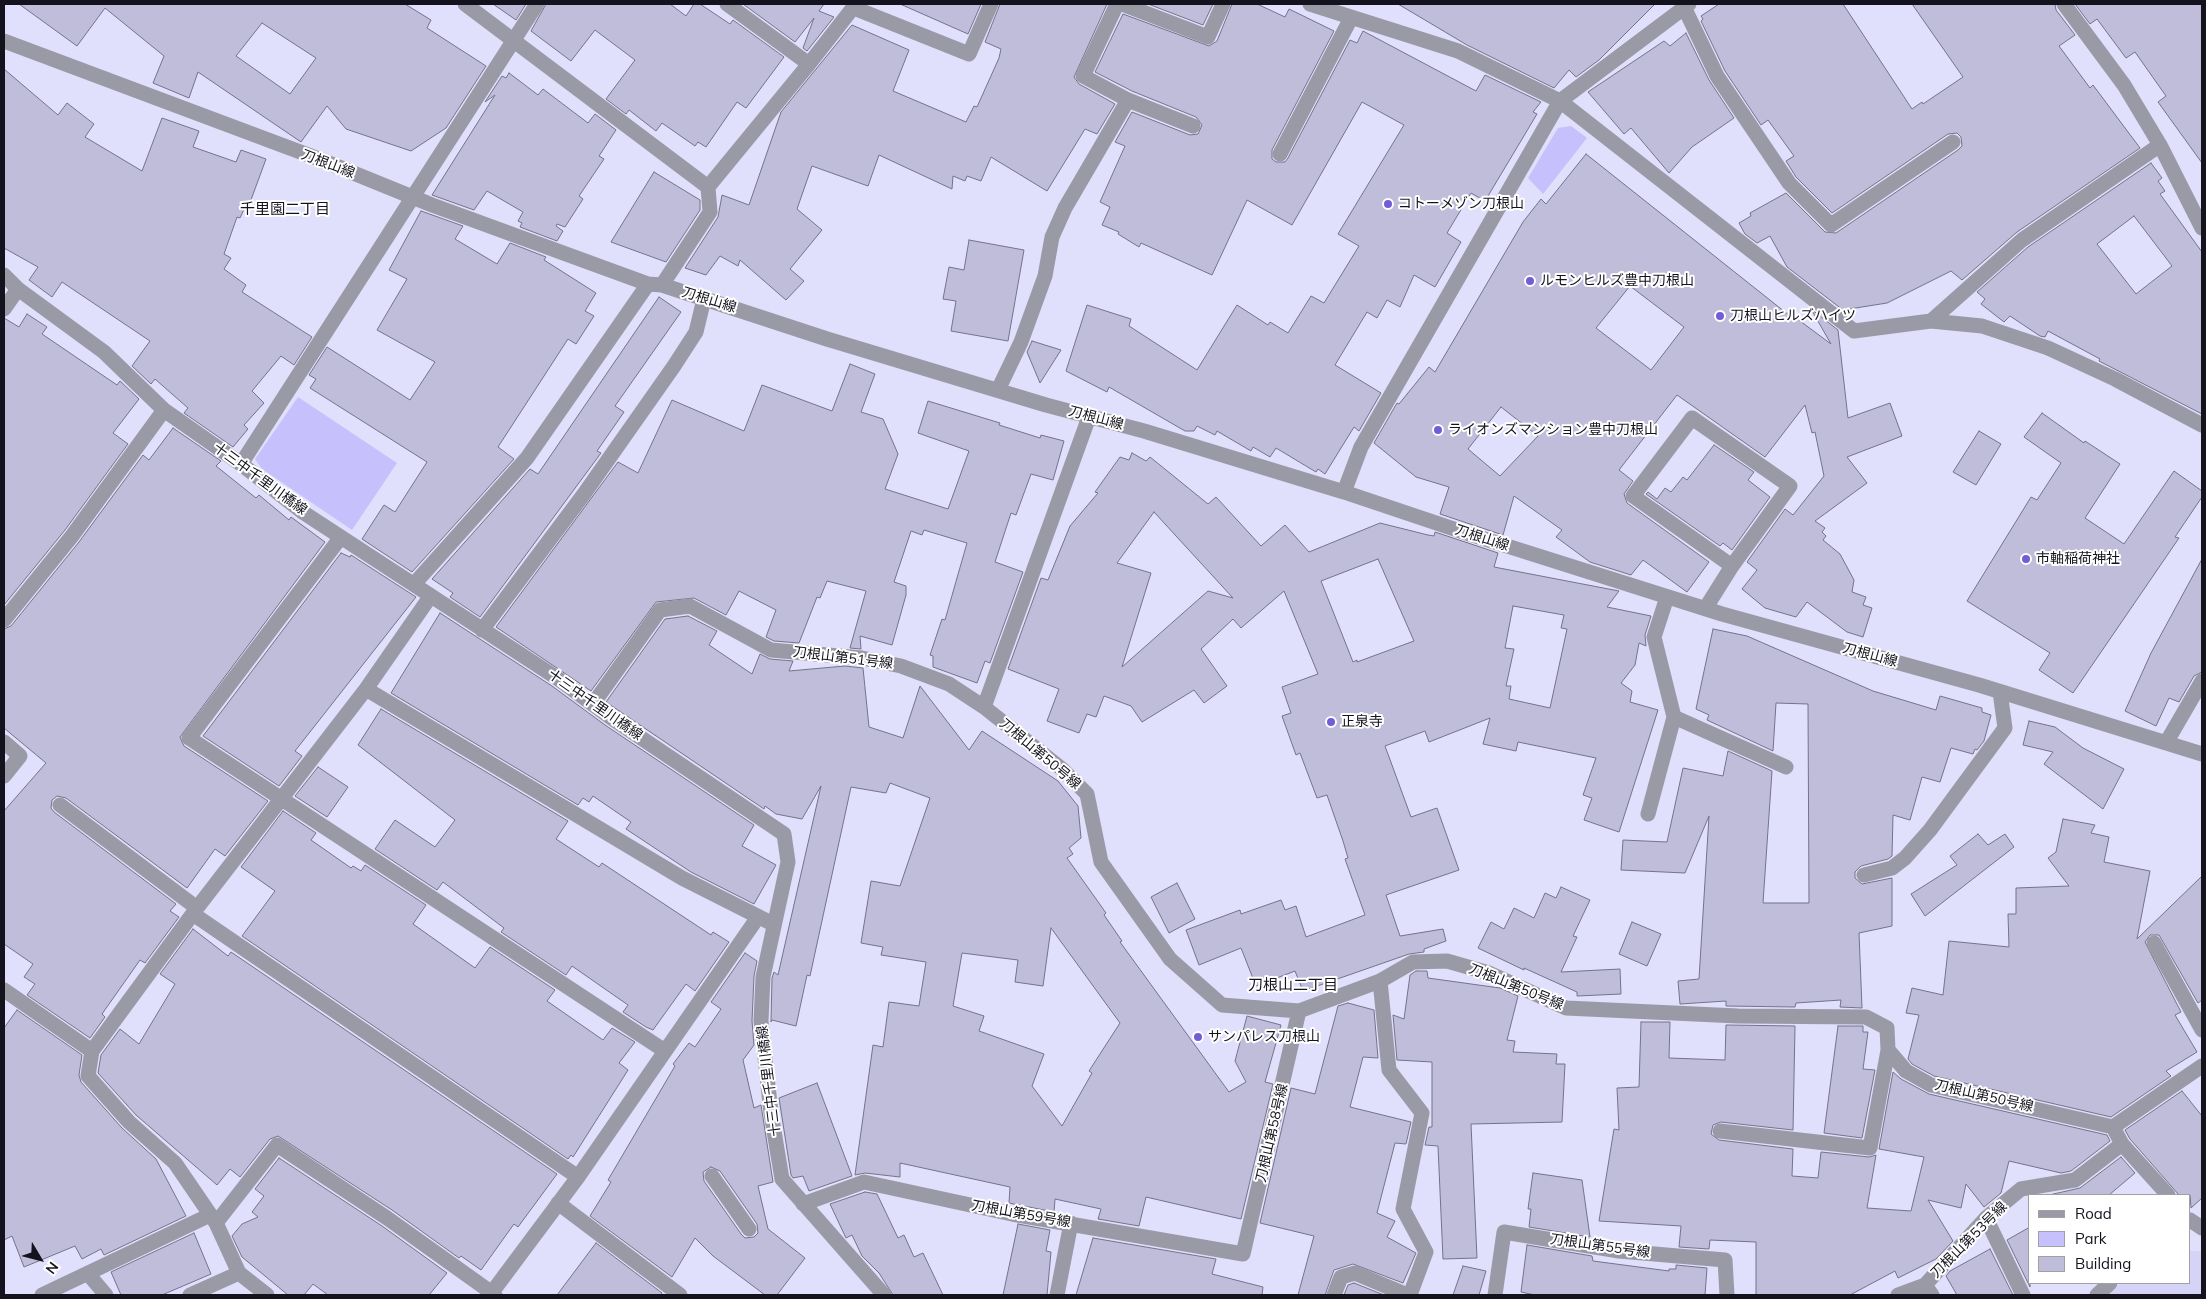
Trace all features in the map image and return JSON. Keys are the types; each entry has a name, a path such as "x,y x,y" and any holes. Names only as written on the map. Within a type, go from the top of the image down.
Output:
{"street":[{"path":"465,4 708,186"},
{"path":"241,464 537,4"},
{"path":"727,4 809,64"},
{"path":"415,583 527,458 710,212 708,186 855,6 969,54 991,4"},
{"path":"1117,4 1084,76 1128,100 1193,126"},
{"path":"1122,4 1208,37 1223,4"},
{"path":"1310,4 1345,12 1458,50 1560,101 1854,331 1932,321 1982,326 2048,348 2115,378 2202,425"},
{"path":"2064,4 2124,85 2160,144 2202,228"},
{"path":"1344,492 1361,447 1560,101 1686,5 1717,76 1789,183 1832,225 1953,142"},
{"path":"1280,154 1345,12"},
{"name":"刀根山線","path":"4,41 319,159 413,198 655,284 998,390 1344,492 1466,534 1705,609 2000,692 2202,754"},
{"path":"998,390 1021,342 1045,276 1052,237 1065,208 1128,100"},
{"path":"1932,321 2022,240 2160,144"},
{"name":"十三中千里川橋線","path":"4,275 18,288 104,352 164,410 241,464 304,513 415,583 430,597 594,704 610,717 784,834 788,862 763,977 761,1021 765,1065 782,1179 884,1295"},
{"path":"4,310 18,288"},
{"path":"482,630 584,494 674,366 696,332 704,299"},
{"path":"4,620 72,536 164,410"},
{"path":"984,707 1089,417"},
{"path":"1705,609 1732,566 1790,486 1692,418 1633,496 1732,566"},
{"path":"342,537 189,738 665,1051"},
{"path":"267,1295 239,1273 213,1219 176,1163 129,1122 88,1076 92,1051 195,911 366,689 430,597"},
{"path":"1648,814 1674,716 1654,637 1667,597"},
{"name":"刀根山第51号線","path":"594,704 660,610 690,606 771,650 862,658 901,666 949,684 984,707"},
{"path":"2166,743 2202,681"},
{"path":"366,689 682,878 773,924"},
{"path":"1864,875 1892,868 1905,858 1930,830 2005,728 2000,692"},
{"name":"刀根山第50号線","path":"984,707 1062,769 1087,794 1100,862 1170,959 1222,1005 1299,1012 1380,981 1413,962 1447,961 1489,974 1566,1008 1738,1016 1866,1017 1887,1028 1888,1050 1906,1071 1931,1085 2113,1127"},
{"path":"1674,716 1786,767"},
{"path":"4,742 20,756 4,776"},
{"path":"60,805 195,911 578,1176"},
{"path":"42,1295 213,1219 277,1145 387,1218 492,1294 578,1176 758,917"},
{"path":"2154,943 2202,1030"},
{"path":"1334,1295 1341,1277 1355,1273 1408,1295 1426,1252 1403,1209 1422,1113 1389,1070 1380,981"},
{"path":"4,990 92,1051"},
{"name":"刀根山第58号線","path":"1243,1254 1299,1012"},
{"path":"1720,1131 1870,1148 1888,1050"},
{"path":"2167,1194 2122,1144 2113,1127 2202,1066"},
{"name":"刀根山第53号線","path":"1928,1290 1986,1218 2021,1189 2075,1180 2122,1144"},
{"path":"712,1176 749,1229"},
{"name":"刀根山第59号線","path":"803,1204 864,1182 1012,1214 1243,1254"},
{"path":"558,1203 680,1295"},
{"path":"1986,1218 2023,1295"},
{"path":"2191,1221 2202,1228"},
{"path":"1057,1295 1071,1223"},
{"name":"刀根山第55号線","path":"1495,1295 1504,1232 1619,1251 1725,1260 1727,1295"},
{"path":"190,1295 239,1273"},
{"path":"89,1275 106,1295"},
{"path":"2097,1295 2109,1284"},
{"path":"1898,1295 1928,1290"}],"shaded area":[{"path":"2191,1251 2202,1251 2202,1295 2105,1295 2120,1284 2191,1284"}],"green space":[{"path":"1571,126 1587,138 1543,194 1528,178 1558,128"},
{"path":"298,397 397,463 352,530 262,469 255,459"}],"building":[{"path":"19,4 405,4 431,20 427,28 486,66 446,128 411,151 346,129 327,106 301,142 198,72 189,98 153,83 164,56 105,8 77,46","holes":["262,23 316,58 290,94 236,56"]},
{"path":"493,4 526,4 516,20"},
{"path":"546,4 670,4 686,16 694,4 700,4 730,24 733,20 784,57 746,108 737,102 706,147 698,142 695,146 662,123 656,131 629,110 626,114 606,99 635,60 595,30 571,61 531,31"},
{"path":"743,4 824,4 819,11 834,17 807,51 803,48 814,18 795,42"},
{"path":"900,4 981,4 968,34"},
{"path":"1000,4 1107,4 1074,77 1079,84 1115,104 1097,134 1085,129 1047,191 991,157 981,181 967,176 965,181 953,176 952,189 879,155 868,186 812,166 797,209 822,230 790,269 804,281 786,300 740,260 738,266 720,256 706,275 685,268 718,217 722,195 749,205 781,112 852,25 909,50 893,91 966,122 974,106 977,107 999,58 1001,49 985,42"},
{"path":"1148,4 1213,4 1203,25"},
{"path":"1232,4 1257,4 1285,17 1289,9 1334,31 1272,150 1272,159 1276,162 1285,162 1288,158 1350,40 1357,43 1363,31 1476,91 1485,75 1541,102 1533,112 1537,114 1485,201 1471,193 1447,233 1461,242 1435,287 1414,275 1400,307 1387,300 1377,318 1367,312 1335,365 1381,393 1359,431 1354,427 1325,474 1318,469 1316,472 1276,448 1270,457 1253,447 1251,451 1217,431 1215,435 1197,426 1194,431 1185,431 1109,387 1107,392 1066,371 1087,305 1131,319 1129,326 1197,370 1237,305 1268,325 1270,322 1288,333 1311,296 1324,303 1359,246 1338,234 1404,125 1362,102 1292,225 1247,200 1212,275 1141,243 1139,247 1118,234 1119,232 1102,225 1110,207 1100,202 1125,146 1115,142 1132,112 1190,135 1198,134 1202,125 1196,117 1132,91 1095,72 1123,14 1209,46 1217,41"},
{"path":"1398,4 1655,4 1599,60 1576,77 1569,70 1554,88 1467,45"},
{"path":"1719,4 1843,4 1912,109 1922,102 1923,104 1963,77 1912,4 2055,4 2056,10 2075,35 2059,46 2090,88 2093,85 2140,148 2017,232 1962,280 1951,271 1887,303 1843,310 1787,267 1770,236 1757,243 1745,234 1739,223 1751,216 1750,213 1786,193 1825,232 1836,233 1958,150 1962,146 1961,137 1957,133 1948,134 1832,213 1796,177 1786,161 1794,156 1768,120 1761,125 1725,71 1701,21 1703,19 1701,16"},
{"path":"2075,4 2202,4 2202,163 2158,102 2166,96 2135,52 2126,58 2097,19 2090,24"},
{"path":"1686,33 1709,80 1734,118 1692,147 1669,173 1631,128 1624,134 1588,92 1664,41 1670,46"},
{"path":"4,69 58,115 67,103 94,124 85,137 142,171 162,118 199,131 193,147 236,162 241,150 266,159 248,208 245,207 240,218 237,217 224,254 231,258 224,269 246,285 242,292 312,337 294,365 281,356 252,391 264,403 244,425 248,429 233,447 184,413 188,408 155,379 151,384 132,366 150,341 62,282 52,297 29,280 38,267 4,248"},
{"path":"509,73 538,95 543,89 588,123 595,114 616,130 599,156 604,159 579,196 583,199 565,227 557,224 556,226 563,231 557,241 520,227 522,223 518,221 523,212 487,191 474,210 432,195 495,95 485,102 502,76 506,78"},
{"path":"1586,154 1790,316 1788,312 1831,344 1811,309 1838,330 1848,418 1890,403 1902,436 1847,457 1867,483 1815,521 1825,528 1822,532 1826,536 1823,540 1840,554 1854,580 1852,592 1866,597 1863,605 1872,608 1863,637 1847,632 1807,602 1796,617 1765,608 1742,589 1757,570 1747,562 1785,509 1793,515 1824,476 1815,432 1812,433 1805,405 1765,457 1677,395 1619,470 1633,481 1624,494 1627,503 1709,562 1687,592 1643,560 1631,575 1590,562 1556,537 1562,530 1514,496 1503,535 1440,514 1449,487 1416,477 1374,443 1397,403 1399,404 1429,367 1435,372 1523,222 1541,199 1546,204","holes":["1630,286 1684,327 1651,370 1596,328","1501,407 1538,436 1500,476 1468,449"]},
{"path":"2151,163 2162,178 2158,181 2165,191 2160,194 2202,252 2202,414 2099,361 2100,359 2048,331 2045,337 2040,336 2010,316 2004,322 1981,304 1985,299 1977,292 2028,247","holes":["2134,216 2172,266 2136,294 2097,244"]},
{"path":"654,172 700,200 700,210 666,262 611,242"},
{"path":"421,211 463,226 455,239 497,264 510,243 546,257 544,260 596,293 585,311 594,316 576,344 568,339 498,447 514,459 412,572 362,539 384,505 395,512 427,462 310,388 316,379 309,375 327,347 410,400 435,362 377,330 407,279 389,270"},
{"path":"969,240 1024,250 1008,341 951,331 956,301 943,299 949,267 964,270"},
{"path":"659,297 681,312 615,406 624,412 597,451 601,453 480,617 450,597 453,593 432,579 530,469 538,474"},
{"path":"27,314 47,327 42,334 117,385 120,381 139,399 113,433 128,444 65,530 4,605 4,318 19,327"},
{"path":"1032,341 1061,350 1040,383 1027,352"},
{"path":"850,364 875,374 861,412 883,419 898,454 885,489 948,509 969,451 918,433 928,401 1000,423 999,425 1040,438 1041,435 1064,441 1053,480 1031,474 1016,515 1011,513 995,562 1023,572 990,663 985,661 977,683 933,667 933,656 930,655 942,619 945,620 967,543 924,530 922,535 911,531 894,582 906,586 906,595 892,645 860,636 861,649 850,648 866,591 827,581 820,598 817,597 799,643 774,641 766,637 776,610 739,591 726,615 694,598 656,602 591,691 496,627 618,462 638,473 672,400 744,431 762,385 832,411"},
{"path":"2042,413 2084,443 2085,441 2120,464 2085,518 2124,544 2174,471 2202,491 2202,497 2175,537 2179,538 2073,693 2039,670 2050,653 1967,601 2031,497 2037,500 2061,463 2024,437"},
{"path":"173,428 221,461 216,466 256,498 259,495 289,520 291,517 325,542 180,737 184,746 268,801 225,856 215,849 187,888 66,798 57,796 52,800 51,808 54,812 176,904 170,911 179,917 145,963 140,960 102,1014 105,1017 90,1038 27,995 35,984 24,977 33,964 4,944 4,811 46,763 4,728 4,629 11,626 79,542 143,455 149,460"},
{"path":"1979,431 2001,444 1976,485 1953,472"},
{"path":"1714,445 1754,472 1748,480 1770,497 1732,550 1723,543 1720,546 1646,494 1648,492 1657,499 1665,488 1671,492 1683,477 1687,480"},
{"path":"1132,453 1146,461 1150,457 1208,504 1216,497 1261,546 1285,525 1309,552 1380,523 1434,536 1435,532 1498,553 1494,567 1619,591 1607,607 1651,616 1645,635 1646,646 1639,643 1635,665 1621,683 1632,691 1630,702 1658,710 1619,832 1584,820 1592,798 1583,795 1596,758 1518,742 1516,751 1483,744 1490,718 1429,742 1425,731 1385,746 1411,817 1437,808 1459,870 1386,895 1400,936 1443,929 1446,941 1424,949 1424,952 1409,954 1303,991 1295,971 1256,986 1241,948 1199,965 1186,930 1240,910 1241,914 1281,900 1285,910 1296,906 1306,937 1365,915 1345,859 1348,858 1327,795 1317,798 1300,753 1296,755 1282,716 1291,713 1282,687 1318,674 1284,591 1241,628 1233,619 1201,649 1227,686 1204,703 1194,690 1142,722 1131,706 1104,696 1096,717 1087,714 1079,733 1047,721 1059,689 1008,669 1041,578 1048,580 1070,526 1098,493 1095,492 1120,457 1129,460","holes":["1154,512 1233,598 1208,591 1122,667 1151,573 1117,563","1378,559 1414,641 1353,662 1321,581","1513,606 1564,615 1561,628 1567,629 1550,708 1509,699 1511,686 1506,686 1514,649 1505,648"]},
{"path":"341,553 350,557 351,555 416,597 295,751 302,756 279,786 203,736"},
{"path":"2202,559 2202,672 2194,676 2179,702 2169,698 2156,726 2125,711 2151,653"},
{"path":"440,613 552,686 605,725 754,825 742,846 776,865 754,904 691,872 626,829 631,822 593,796 589,802 583,798 578,805 391,693"},
{"path":"688,616 717,631 709,645 752,674 760,654 770,659 793,661 789,671 845,666 863,668 869,727 903,738 920,686 969,750 982,731 1058,781 1078,806 1081,838 1069,848 1073,854 1067,858 1106,913 1104,915 1122,941 1120,942 1229,1092 1246,1082 1235,1061 1247,1016 1281,1025 1265,1082 1273,1084 1241,1219 1146,1197 1139,1226 1098,1219 1101,1209 1055,1199 1054,1212 1009,1203 1010,1187 900,1163 900,1177 865,1173 855,1175 873,1045 883,1047 889,1002 919,1006 926,962 881,955 883,947 861,943 871,881 900,886 930,798 890,783 886,793 851,787 810,976 807,975 796,1026 772,1020 771,1022 772,978 774,972 778,975 821,786 802,819 776,814 765,806 764,809 606,702 665,619","holes":["1051,928 1120,1023 1089,1071 1092,1073 1062,1126 1032,1086 1044,1054 979,1031 984,1016 953,1006 962,953 1018,960 1015,982 1043,986"]},
{"path":"1713,629 1747,636 1873,691 1936,710 1940,696 1982,708 1982,712 1991,715 1984,741 1977,750 1975,749 1973,754 1951,748 1940,782 1922,777 1910,820 1893,815 1892,856 1888,859 1861,866 1855,872 1855,878 1862,884 1892,878 1892,926 1859,933 1862,1008 1840,1007 1841,1000 1796,1003 1795,1007 1726,1006 1726,1001 1680,1004 1678,981 1699,979 1709,816 1685,873 1621,870 1623,840 1667,842 1683,768 1723,776 1728,751 1772,771 1763,903 1809,903 1808,704 1776,703 1773,751 1707,720 1709,715 1696,709"},
{"path":"381,709 568,821 556,839 599,867 602,863 711,935 713,932 729,942 695,991 686,984 653,1030 646,1027 623,1012 628,1005 572,966 566,975 501,932 504,928 443,882 437,890 375,849 395,820 435,847 455,820 358,745"},
{"path":"2029,721 2055,727 2083,748 2124,769 2103,809 2044,764 2053,752 2023,745"},
{"path":"318,767 348,787 327,817 295,796"},
{"path":"283,811 316,833 311,840 351,868 353,866 361,871 365,865 426,905 413,924 475,968 490,947 555,990 547,1001 603,1040 612,1028 635,1042 619,1063 628,1070 573,1157 571,1155 568,1159 242,936 275,891 241,867"},
{"path":"2063,819 2095,825 2091,833 2109,837 2104,862 2150,871 2137,939 2202,876 2202,1000 2198,1003 2159,935 2150,935 2145,942 2181,1012 2175,1015 2197,1052 2166,1071 2171,1076 2111,1117 1934,1076 1912,1064 1908,1059 1919,1015 1906,1013 1912,988 1943,995 1949,941 2009,947 2008,914 2016,914 2016,888 2069,886 2048,858 2056,852"},
{"path":"1978,834 1988,845 2005,834 2014,847 1925,916 1911,894 1957,865 1950,856"},
{"path":"1177,883 1195,919 1169,933 1151,897"},
{"path":"1561,887 1590,900 1573,936 1577,937 1561,972 1620,969 1621,994 1577,996 1577,992 1478,948 1491,922 1504,929 1514,908 1534,918 1545,893 1556,898"},
{"path":"1632,922 1661,934 1647,966 1619,954"},
{"path":"193,929 228,956 231,952 557,1174 518,1227 514,1224 481,1270 461,1256 459,1258 392,1210 278,1136 270,1139 240,1177 230,1169 217,1185 136,1115 98,1073 101,1055 120,1029 139,1044 175,984 160,974"},
{"path":"745,953 757,961 754,976 752,1021 754,1045 743,1060 754,1108 761,1105 773,1182 758,1186 768,1229 805,1258 777,1295 765,1295 713,1256 695,1238 672,1277 590,1216 611,1182 608,1180 675,1066 673,1064 689,1043 695,1047 721,1009 711,1002","holes":["711,1167 720,1171 757,1224 758,1233 754,1237 745,1238 741,1234 704,1181 703,1172"]},
{"path":"1416,971 1427,971 1428,978 1500,988 1518,996 1507,1040 1515,1041 1513,1052 1557,1054 1556,1064 1565,1064 1562,1122 1471,1124 1477,1258 1443,1259 1438,1146 1425,1145 1429,1127 1432,1127 1432,1062 1397,1060 1393,1015 1404,1019 1410,975"},
{"path":"1348,1003 1374,1010 1378,1058 1363,1057 1350,1107 1411,1122 1406,1144 1395,1143 1377,1213 1395,1221 1387,1237 1416,1253 1403,1283 1353,1264 1334,1270 1325,1295 1298,1295 1314,1236 1260,1223 1291,1088 1315,1094 1338,1006"},
{"path":"17,1010 82,1055 79,1075 81,1082 122,1128 156,1159 186,1216 104,1255 101,1249 82,1259 75,1246 24,1267 12,1236 4,1240 4,1028"},
{"path":"1641,1022 1670,1022 1669,1058 1725,1060 1726,1025 1795,1026 1793,1130 1721,1122 1713,1125 1711,1134 1719,1140 1793,1149 1792,1176 1818,1178 1821,1152 1869,1157 1876,1155 1867,1208 1911,1211 1924,1157 1879,1149 1893,1072 1901,1079 1929,1094 2107,1135 2110,1141 2071,1171 2061,1173 2009,1161 2001,1193 1984,1207 1966,1184 1961,1208 1928,1200 1953,1241 1936,1259 1898,1278 1895,1271 1850,1295 1756,1295 1756,1242 1710,1240 1709,1249 1679,1247 1681,1226 1599,1221 1614,1129 1619,1130 1617,1088 1639,1087"},
{"path":"1838,1026 1863,1026 1863,1032 1868,1032 1863,1069 1875,1070 1862,1138 1824,1133"},
{"path":"817,1083 852,1176 809,1191 803,1176 793,1178 791,1175 779,1098"},
{"path":"2182,1091 2202,1116 2202,1198 2191,1208 2191,1194 2178,1194 2130,1139 2125,1130"},
{"path":"2121,1157 2135,1173 2110,1194 2053,1194 2080,1188"},
{"path":"279,1158 382,1226 447,1273 429,1295 328,1295 313,1284 304,1295 288,1295 242,1257 232,1236 242,1224 258,1217 252,1212 264,1196 255,1189"},
{"path":"1533,1173 1582,1180 1590,1237 1529,1227 1531,1209 1528,1209"},
{"path":"865,1192 877,1194 898,1238 904,1235 914,1257 923,1253 943,1295 893,1295 879,1273 862,1256 852,1235 846,1238 830,1204"},
{"path":"1018,1224 1050,1230 1046,1251 1051,1252 1047,1295 1003,1295"},
{"path":"2028,1228 2028,1283 2007,1240"},
{"path":"194,1233 211,1274 162,1295 121,1295 111,1272"},
{"path":"1093,1238 1216,1259 1212,1274 1263,1287 1262,1295 1076,1295"},
{"path":"596,1243 662,1293 661,1295 557,1295"},
{"path":"1527,1245 1592,1256 1593,1261 1669,1271 1669,1269 1676,1269 1676,1265 1707,1268 1705,1295 1535,1295 1521,1292"},
{"path":"1990,1249 2013,1295 1957,1295 1946,1276 1950,1271"},
{"path":"1463,1266 1486,1271 1479,1295 1453,1295"},
{"path":"1354,1283 1384,1295 1344,1295 1348,1285"}],"place":[{"name":"コトーメゾン刀根山","path":"1388,204"},
{"name":"ルモンヒルズ豊中刀根山","path":"1530,281"},
{"name":"刀根山ヒルズハイツ","path":"1720,316"},
{"name":"ライオンズマンション豊中刀根山","path":"1438,430"},
{"name":"市軸稲荷神社","path":"2026,559"},
{"name":"正泉寺","path":"1331,722"},
{"name":"サンパレス刀根山","path":"1198,1037"}],"district":[{"name":"千里園二丁目","path":"285,209"},
{"name":"刀根山二丁目","path":"1293,985"}]}
